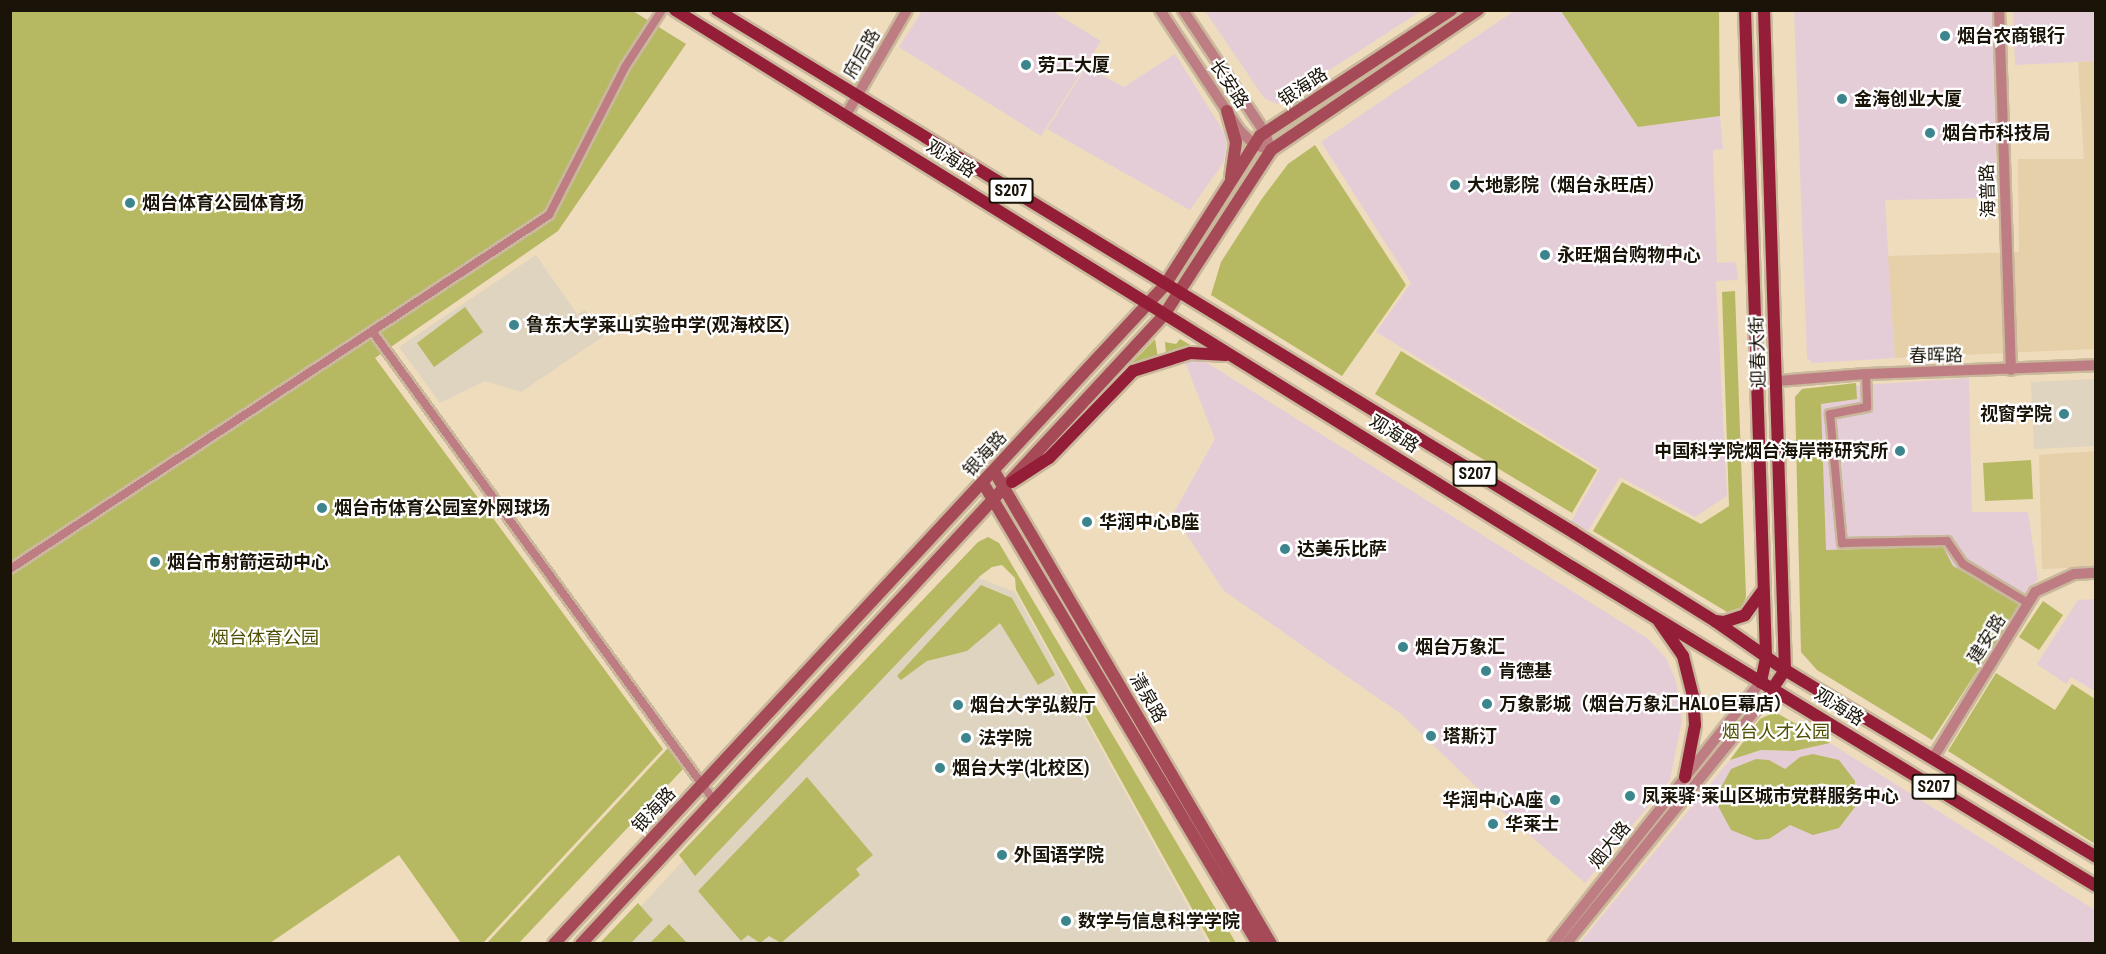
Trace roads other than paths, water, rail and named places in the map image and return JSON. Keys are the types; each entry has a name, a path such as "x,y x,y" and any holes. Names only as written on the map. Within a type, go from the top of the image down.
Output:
{"main road":[{"name":"观海路","path":"675,10 1572,567 1652,612 1761,682 2096,886"},
{"name":"观海路","path":"717,10 1715,621 1785,670 2096,857"},
{"name":"银海路","path":"554,944 1149,304 1165,285 1255,144 1265,133 1451,10"},
{"name":"银海路","path":"581,944 1009,485 1164,315 1180,295 1271,150 1478,10"},
{"name":"迎春大街","path":"1745,10 1766,658 1761,682"},
{"name":"迎春大街","path":"1766,10 1785,670"},
{"path":"1227,111 1236,142 1231,182"},
{"path":"1009,485 1049,458 1132,371 1202,351 1240,360"},
{"name":"清泉路","path":"994,471 1009,485 1271,944"},
{"name":"清泉路","path":"983,483 1258,944"},
{"path":"1715,621 1724,622 1745,615 1763,589"},
{"path":"1652,612 1683,656 1689,676 1695,725 1685,777"},
{"path":"1773,688 1785,670"}],"street":[{"path":"10,570 549,215 625,67 662,10"},
{"name":"府后路","path":"846,115 907,10"},
{"name":"长安路","path":"1160,10 1227,111 1255,144 1271,150"},
{"path":"1183,10 1265,133 1271,150"},
{"name":"海普路","path":"1999,10 2011,370"},
{"path":"1219,99 1235,88"},
{"path":"372,331 715,802"},
{"name":"春晖路","path":"1778,381 1866,374 2096,365"},
{"path":"1866,374 1867,407 1830,414 1842,543 1947,541 1963,564 2028,603"},
{"name":"建安路","path":"1933,758 2035,592 2074,574 2096,573"},
{"name":"烟大路","path":"1552,944 1761,682"},
{"name":"烟大路","path":"1566,944 1773,688"}],"place":[{"name":"烟台农商银行","path":"1945,36"},
{"name":"劳工大厦","path":"1026,65"},
{"name":"金海创业大厦","path":"1842,99"},
{"name":"烟台市科技局","path":"1930,133"},
{"name":"大地影院（烟台永旺店）","path":"1455,185"},
{"name":"烟台体育公园体育场","path":"130,203"},
{"name":"永旺烟台购物中心","path":"1545,255"},
{"name":"鲁东大学莱山实验中学(观海校区)","path":"514,325"},
{"name":"视窗学院","path":"2064,414"},
{"name":"中国科学院烟台海岸带研究所","path":"1900,451"},
{"name":"烟台市体育公园室外网球场","path":"322,508"},
{"name":"华润中心B座","path":"1087,522"},
{"name":"达美乐比萨","path":"1285,549"},
{"name":"烟台市射箭运动中心","path":"155,562"},
{"name":"烟台万象汇","path":"1403,647"},
{"name":"肯德基","path":"1486,671"},
{"name":"万象影城（烟台万象汇HALO巨幕店）","path":"1487,704"},
{"name":"烟台大学弘毅厅","path":"958,705"},
{"name":"塔斯汀","path":"1431,736"},
{"name":"法学院","path":"966,738"},
{"name":"烟台大学(北校区)","path":"940,768"},
{"name":"凤莱驿·莱山区城市党群服务中心","path":"1630,796"},
{"name":"华润中心A座","path":"1555,800"},
{"name":"华莱士","path":"1493,824"},
{"name":"外国语学院","path":"1002,855"},
{"name":"数学与信息科学学院","path":"1066,921"}],"park label":[{"name":"烟台体育公园","path":"265,638"},
{"name":"烟台人才公园","path":"1776,732"}]}
